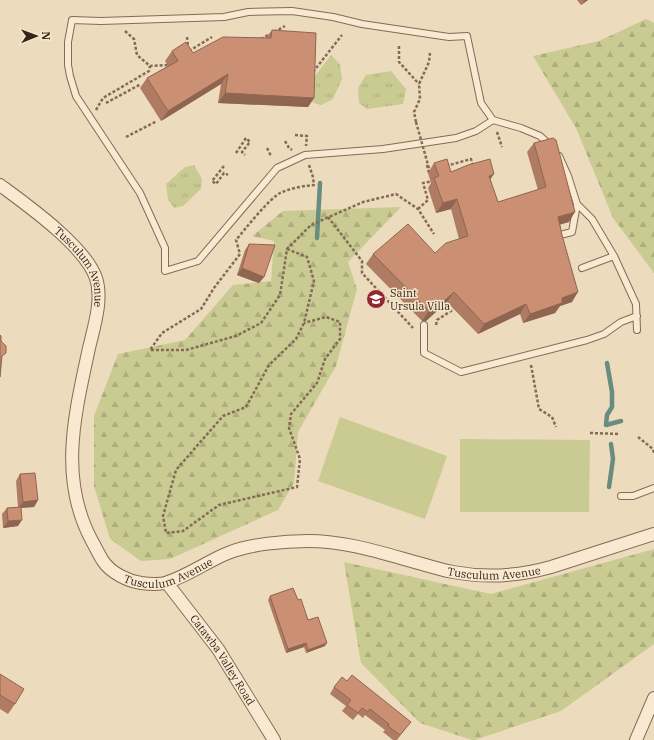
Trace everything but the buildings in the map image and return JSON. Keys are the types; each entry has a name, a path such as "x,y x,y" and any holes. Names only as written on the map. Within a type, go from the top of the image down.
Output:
{"street":[{"name":"Tusculum Avenue","path":"0,185 39,215 82,254 96,277 98,286 98,312 74,425 72,476 86,531 104,563 114,572 139,583 166,583 230,552 266,544 294,541 316,541 353,545 452,572 480,575 509,575 551,568 654,534"},
{"name":"Catawba Valley Road","path":"166,583 218,649 274,740"},
{"path":"636,740 654,698"}],"lane":[{"path":"493,120 476,131 456,138 383,149 305,155 277,168 198,261 165,271 165,248 140,193 76,96 68,65 68,42 72,20 101,21 224,17 248,12 292,11 333,17 362,24 449,37 467,36 481,103 493,120 521,128 540,136 556,150 568,176 577,204 592,219 614,256 636,304 637,330"},
{"path":"560,235 572,232 577,204"},
{"path":"582,268 614,256"},
{"path":"424,325 424,353 461,372 587,340 604,334 621,322 637,316"},
{"path":"621,496 633,496 654,488"}],"path":[{"path":"259,44 259,39 285,26"},
{"path":"312,75 342,35"},
{"path":"188,37 188,52 212,36"},
{"path":"134,39 137,55 150,66 168,66"},
{"path":"399,46 399,62 419,84"},
{"path":"430,53 429,62 419,84 420,99 414,112 431,173 435,172"},
{"path":"103,98 149,71 150,66"},
{"path":"106,103 141,84"},
{"path":"126,137 157,121"},
{"path":"295,135 307,136"},
{"path":"236,153 246,138 250,142 242,152 245,155"},
{"path":"285,141 289,148"},
{"path":"268,148 271,156"},
{"path":"305,155 313,177 314,185 300,187 280,193 271,201 236,240 240,254 200,309 162,333 150,350 186,350 236,336 261,323 280,296 287,249 311,225 363,202 396,194 418,209 434,234"},
{"path":"441,168 471,159 474,170"},
{"path":"418,209 428,200 424,184 436,179 432,180 427,165"},
{"path":"224,166 212,181 216,184 224,173 228,175"},
{"path":"328,217 362,261 362,273 423,338 434,338 436,320 454,309"},
{"path":"287,249 307,257 314,281 304,323 296,339 269,365 246,407 223,416 176,470 163,516 166,533 183,531 219,505 297,487 300,459 289,428 291,414 317,383 325,359 340,339 340,322 326,316 304,323"},
{"path":"534,378 539,408 552,417 556,427"},
{"path":"590,433 620,434"},
{"path":"638,437 653,449 654,453"}],"green space":[{"path":"646,19 654,23 654,273 613,218 576,128 533,56 599,41"},
{"path":"331,55 340,64 342,79 333,99 321,105 309,101 313,79"},
{"path":"391,71 406,89 403,104 367,109 359,103 358,88 366,75"},
{"path":"194,165 202,179 201,189 183,206 174,208 168,200 166,184 185,167"},
{"path":"401,207 348,262 357,289 336,366 298,432 294,483 278,510 170,559 141,561 110,539 94,486 94,416 118,354 185,340 233,285 271,281 274,241 252,236 283,211"},
{"path":"340,417 447,456 425,519 318,481"},
{"path":"460,439 590,440 589,512 460,512"},
{"path":"654,549 654,644 561,711 472,740 420,723 361,663 344,562 491,594"}],"waterway":[{"path":"317,238 320,183"},
{"path":"607,363 612,392 612,407 607,415 606,425 621,421"},
{"path":"609,487 613,459 611,444"}],"place":[{"name":"Saint Ursula Villa","path":"376,299"}]}
